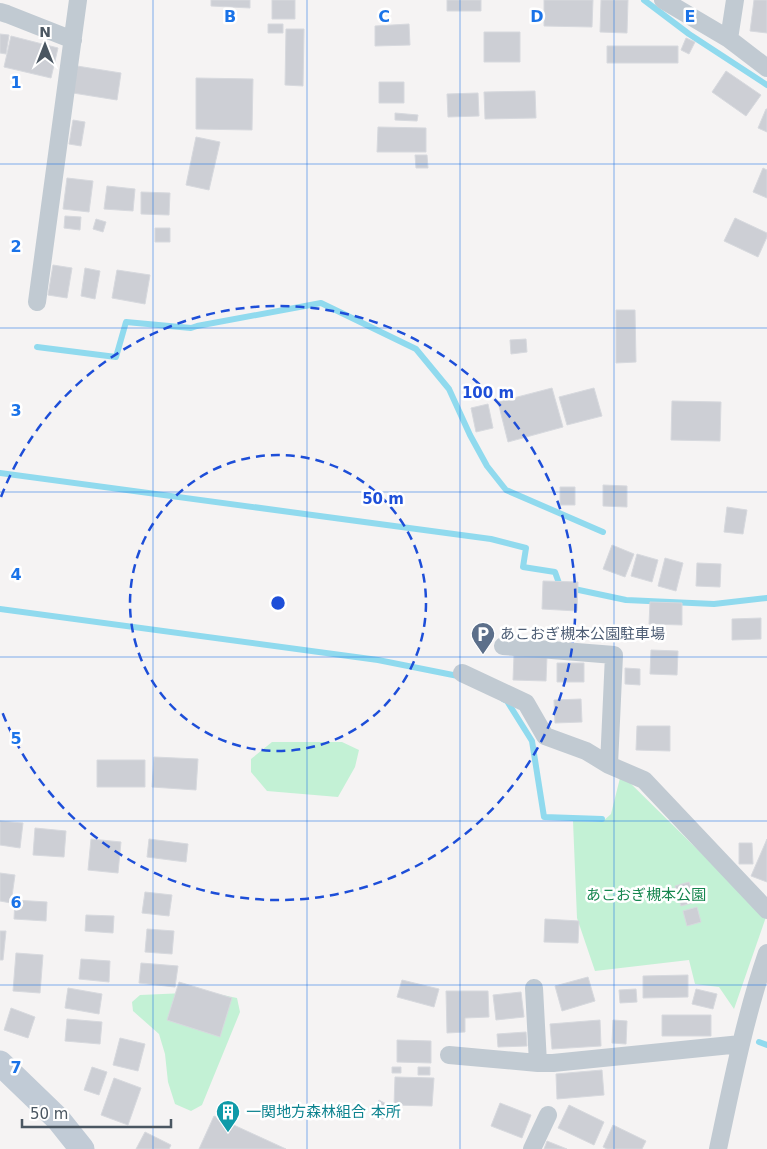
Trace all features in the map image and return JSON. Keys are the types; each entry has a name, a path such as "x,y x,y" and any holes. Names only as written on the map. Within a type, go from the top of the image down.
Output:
{"street":[{"path":"37,302 78,0"},
{"path":"663,0 729,40 767,68"},
{"path":"729,40 735,0"},
{"path":"0,12 73,40"},
{"path":"503,646 614,655 608,765"},
{"path":"462,673 526,703 545,736 586,751 608,765 644,780 767,910"},
{"path":"718,1149 741,1044 757,982 767,953"},
{"path":"534,988 538,1063"},
{"path":"450,1055 554,1063 741,1044"},
{"path":"0,1063 58,1119 82,1149"},
{"path":"532,1149 548,1115"}],"green space":[{"path":"272,742 342,742 359,750 355,767 338,797 267,791 251,772 251,759"},
{"name":"あこおぎ槻本公園","path":"621,774 766,917 734,1009 719,987 695,984 689,960 595,971 577,918 573,821 602,822 611,814"},
{"path":"208,992 237,998 240,1012 202,1105 191,1111 175,1104 168,1082 165,1054 159,1034 133,1011 132,1002 140,995"}],"building":[{"path":"211,0 250,0 250,8 211,6"},
{"path":"272,0 295,0 295,19 272,19"},
{"path":"447,0 481,0 481,11 447,11"},
{"path":"544,0 593,0 592,27 544,26"},
{"path":"601,0 628,0 627,33 600,32"},
{"path":"754,0 767,0 767,33 750,31"},
{"path":"268,24 283,24 283,33 268,33"},
{"path":"409,24 410,45 375,46 375,26"},
{"path":"286,29 304,29 303,86 285,85"},
{"path":"484,32 520,32 520,62 484,62"},
{"path":"0,34 9,35 6,54 0,53"},
{"path":"11,36 58,48 51,78 4,67"},
{"path":"686,38 695,42 689,54 681,50"},
{"path":"607,46 678,46 678,63 607,63"},
{"path":"77,66 121,73 117,100 73,93"},
{"path":"726,71 761,95 746,116 712,92"},
{"path":"196,78 253,79 252,130 196,129"},
{"path":"379,82 404,82 404,103 379,103"},
{"path":"535,91 536,118 485,119 484,92"},
{"path":"478,93 479,116 448,117 447,94"},
{"path":"767,109 767,132 758,128"},
{"path":"395,113 418,115 417,121 395,120"},
{"path":"73,120 85,122 81,146 69,144"},
{"path":"378,127 426,128 426,152 377,152"},
{"path":"196,137 220,142 209,190 186,185"},
{"path":"415,155 427,155 428,168 416,168"},
{"path":"763,168 767,170 767,198 753,192"},
{"path":"67,178 93,181 89,212 63,209"},
{"path":"107,186 135,189 133,211 104,209"},
{"path":"141,192 170,193 169,215 141,214"},
{"path":"65,216 81,217 80,230 64,228"},
{"path":"735,218 767,233 758,257 724,241"},
{"path":"96,219 106,222 103,232 93,229"},
{"path":"155,228 170,228 170,242 155,242"},
{"path":"53,265 72,268 67,298 48,295"},
{"path":"85,268 100,271 95,299 81,296"},
{"path":"117,270 150,275 145,304 112,298"},
{"path":"616,310 635,310 636,362 616,363"},
{"path":"526,339 527,352 511,354 510,340"},
{"path":"552,388 563,427 508,442 498,402"},
{"path":"594,388 602,416 567,425 559,397"},
{"path":"672,401 721,402 720,441 671,440"},
{"path":"488,404 493,428 476,432 471,408"},
{"path":"603,485 627,486 627,507 603,506"},
{"path":"560,487 575,487 575,505 560,505"},
{"path":"727,507 747,510 743,534 724,532"},
{"path":"612,545 634,554 625,577 603,569"},
{"path":"637,554 658,560 652,582 631,576"},
{"path":"665,558 683,563 676,591 658,586"},
{"path":"697,563 721,564 720,587 696,586"},
{"path":"543,581 578,582 577,611 542,609"},
{"path":"650,602 682,603 682,625 649,624"},
{"path":"761,618 761,639 732,640 732,619"},
{"path":"651,650 678,651 677,675 650,674"},
{"path":"514,655 547,656 546,681 513,680"},
{"path":"557,663 584,663 584,682 557,682"},
{"path":"625,668 640,669 640,685 625,684"},
{"path":"581,699 582,722 555,723 554,700"},
{"path":"637,726 670,726 670,751 636,750"},
{"path":"154,757 198,759 196,790 152,787"},
{"path":"97,760 145,760 145,787 97,787"},
{"path":"0,821 23,823 20,848 0,845"},
{"path":"35,828 66,831 64,857 33,855"},
{"path":"91,839 121,842 118,873 88,870"},
{"path":"149,839 188,844 186,862 147,857"},
{"path":"767,839 767,882 751,876"},
{"path":"739,843 752,843 753,864 739,864"},
{"path":"0,873 15,875 11,903 0,901"},
{"path":"689,882 695,902 681,906 675,886"},
{"path":"145,892 172,895 169,916 142,913"},
{"path":"15,900 47,902 46,921 14,919"},
{"path":"697,907 701,922 687,926 683,911"},
{"path":"86,915 114,916 113,933 85,931"},
{"path":"545,919 579,921 578,943 544,942"},
{"path":"147,929 174,931 172,954 145,952"},
{"path":"0,931 6,931 3,960 0,960"},
{"path":"16,953 43,955 40,993 13,991"},
{"path":"81,959 110,961 109,982 79,979"},
{"path":"141,963 178,966 175,987 139,983"},
{"path":"688,975 688,997 643,998 643,976"},
{"path":"588,977 595,1001 562,1011 555,986"},
{"path":"402,980 439,989 434,1007 397,997"},
{"path":"179,982 232,998 220,1037 167,1020"},
{"path":"68,988 102,994 99,1014 65,1008"},
{"path":"636,989 637,1002 620,1003 619,990"},
{"path":"696,989 717,994 713,1009 692,1004"},
{"path":"446,991 488,991 489,1017 465,1018 465,1032 447,1033"},
{"path":"521,992 524,1017 496,1020 493,995"},
{"path":"11,1008 35,1017 28,1038 4,1030"},
{"path":"662,1015 711,1015 711,1036 662,1036"},
{"path":"67,1019 102,1022 100,1044 65,1041"},
{"path":"600,1020 601,1046 552,1049 550,1024"},
{"path":"613,1020 627,1021 626,1044 612,1043"},
{"path":"526,1032 527,1046 498,1047 497,1034"},
{"path":"120,1038 145,1044 138,1071 113,1065"},
{"path":"397,1040 431,1041 431,1063 397,1062"},
{"path":"92,1067 107,1072 99,1095 84,1090"},
{"path":"392,1067 401,1067 401,1073 392,1073"},
{"path":"418,1067 430,1067 430,1075 418,1075"},
{"path":"602,1070 604,1095 557,1099 556,1074"},
{"path":"395,1077 434,1078 432,1106 394,1105"},
{"path":"114,1078 141,1088 128,1125 101,1115"},
{"path":"379,1100 390,1106 383,1119 372,1113"},
{"path":"500,1103 531,1115 522,1138 491,1126"},
{"path":"569,1105 604,1122 594,1145 558,1128"},
{"name":"一関地方森林組合 本所","path":"214,1116 286,1149 199,1149"},
{"path":"613,1125 646,1141 642,1149 607,1149 603,1147"},
{"path":"145,1132 171,1145 169,1149 136,1149"},
{"path":"547,1141 567,1149 544,1149"}],"waterway":[{"path":"644,0 689,34 767,85"},
{"path":"37,347 116,357 126,322 191,328 321,303 416,349 449,389 470,435 487,466 506,490 603,532"},
{"path":"0,473 491,539 526,548 523,567 555,572 560,586 626,600 714,604 767,598"},
{"path":"0,609 378,660 461,678"},
{"path":"503,699 507,701 532,741 544,817 602,819"},
{"path":"759,1042 767,1045"}],"place":[{"name":"あこおぎ槻本公園駐車場","path":"483,655"},
{"name":"一関地方森林組合 本所","path":"228,1133"}]}
